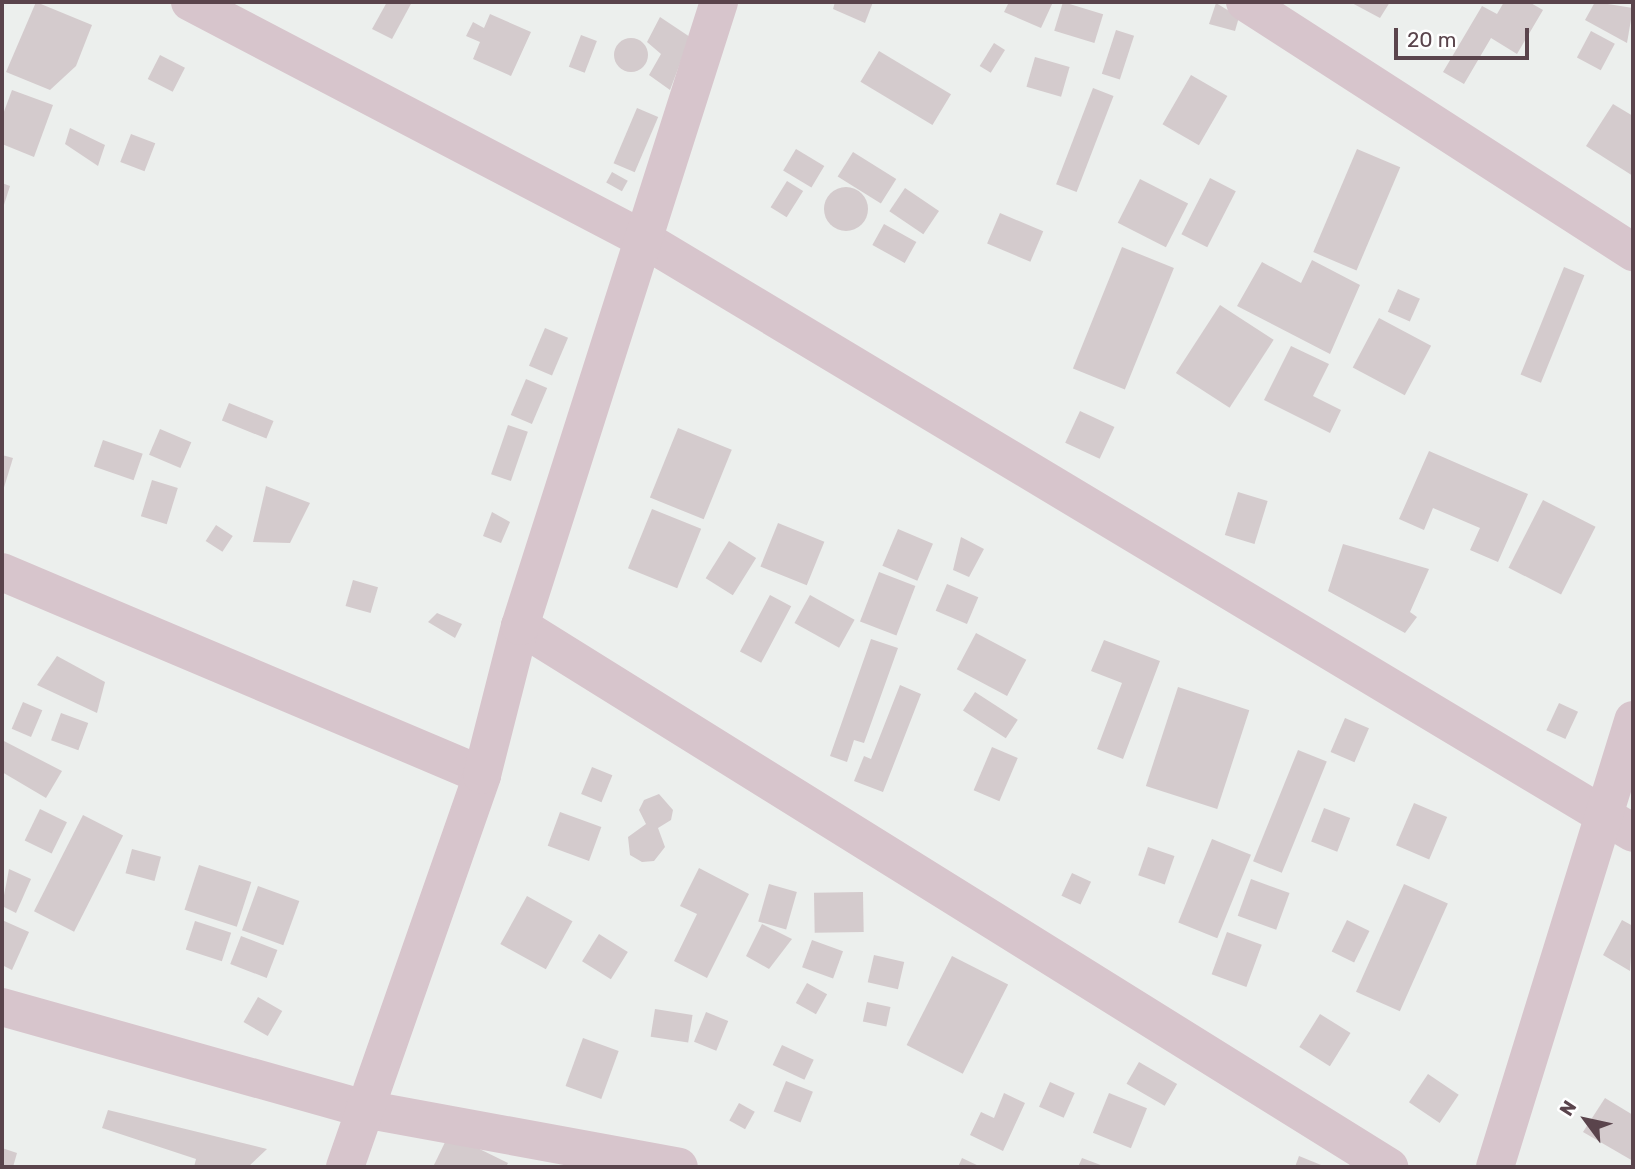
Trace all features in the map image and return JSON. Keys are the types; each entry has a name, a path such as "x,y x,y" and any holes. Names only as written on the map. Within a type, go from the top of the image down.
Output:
{"street":[{"path":"190,2 645,240 1620,824"},
{"path":"345,1167 482,775 520,626 719,2"},
{"path":"1245,2 1633,251"},
{"path":"2,572 482,775"},
{"path":"520,626 1389,1167"},
{"path":"1496,1167 1620,824 1633,720"},
{"path":"2,1007 364,1109 679,1167"}],"building":[{"path":"36,2 92,25 76,66 50,90 6,72"},
{"path":"387,2 412,2 392,39 372,29"},
{"path":"835,2 873,2 865,23 833,9"},
{"path":"1009,2 1053,2 1041,28 1004,12"},
{"path":"1063,2 1103,14 1094,43 1054,31"},
{"path":"1350,2 1390,2 1380,18"},
{"path":"1504,2 1529,2 1543,10 1517,54 1491,38 1464,84 1443,72 1482,6 1497,14"},
{"path":"1595,2 1633,8 1627,43 1585,20"},
{"path":"1216,3 1239,17 1235,31 1209,24"},
{"path":"490,14 531,32 511,76 473,59 480,42 466,36 473,22 484,28"},
{"path":"660,17 690,37 670,90 649,75 661,54 647,42"},
{"path":"1116,30 1134,36 1120,80 1102,74"},
{"path":"1591,31 1615,44 1601,70 1577,57"},
{"path":"581,35 597,41 585,73 569,67"},
{"path":"631,38 643,43 648,55 643,67 631,72 619,67 614,55 619,43"},
{"path":"994,43 1005,50 991,73 980,66"},
{"path":"879,51 951,94 932,125 860,82"},
{"path":"160,55 185,68 173,92 148,79"},
{"path":"1035,57 1070,67 1061,97 1026,87"},
{"path":"1191,75 1227,96 1199,145 1162,124"},
{"path":"1093,88 1114,96 1077,192 1056,184"},
{"path":"12,90 53,105 34,157 2,144 2,117"},
{"path":"1613,104 1633,116 1633,176 1586,146"},
{"path":"637,108 658,117 635,172 614,163"},
{"path":"70,128 105,145 98,166 65,144"},
{"path":"131,134 155,143 145,171 120,162"},
{"path":"796,149 824,166 811,187 783,170"},
{"path":"1357,149 1400,167 1357,270 1313,252"},
{"path":"853,152 896,179 881,204 838,177"},
{"path":"612,172 628,181 622,191 606,182"},
{"path":"1210,178 1236,191 1207,247 1181,234"},
{"path":"1140,179 1188,204 1166,247 1118,223"},
{"path":"787,181 803,191 787,217 771,207"},
{"path":"2,183 10,186 2,211"},
{"path":"846,187 861,194 868,209 861,224 846,231 831,224 824,209 831,194"},
{"path":"905,188 939,211 923,234 889,211"},
{"path":"1000,213 1043,231 1030,262 987,243"},
{"path":"884,224 916,242 905,263 872,245"},
{"path":"1122,247 1174,268 1125,389 1073,368"},
{"path":"1312,260 1360,285 1330,354 1237,306 1262,262 1301,283"},
{"path":"1564,267 1584,275 1541,383 1521,375"},
{"path":"1398,289 1420,299 1410,322 1388,312"},
{"path":"1220,305 1274,340 1230,408 1176,373"},
{"path":"1379,318 1431,346 1405,395 1353,367"},
{"path":"545,328 568,338 552,376 529,366"},
{"path":"1291,346 1329,364 1313,396 1341,410 1330,433 1264,400"},
{"path":"526,379 547,388 532,424 511,415"},
{"path":"229,403 274,421 266,439 222,421"},
{"path":"1080,411 1114,427 1100,459 1065,443"},
{"path":"508,425 528,432 511,481 491,474"},
{"path":"678,428 732,450 704,519 650,498"},
{"path":"160,429 191,442 180,468 149,455"},
{"path":"103,440 143,454 134,480 94,466"},
{"path":"1429,451 1528,494 1498,562 1470,550 1480,528 1433,508 1424,530 1399,519"},
{"path":"2,455 13,458 2,494"},
{"path":"152,480 178,488 167,524 141,516"},
{"path":"266,486 310,503 290,543 253,542"},
{"path":"1238,492 1268,501 1254,544 1225,535"},
{"path":"1543,500 1596,527 1561,595 1508,568"},
{"path":"652,509 701,529 677,588 628,568"},
{"path":"492,512 510,522 501,543 483,536"},
{"path":"778,523 824,542 807,585 760,567"},
{"path":"216,525 233,536 222,552 206,541"},
{"path":"898,529 933,544 917,581 882,566"},
{"path":"961,537 984,549 969,577 953,570"},
{"path":"729,541 756,558 733,595 706,578"},
{"path":"1343,544 1429,569 1410,612 1417,617 1405,633 1328,591"},
{"path":"879,572 915,586 896,635 860,621"},
{"path":"353,580 378,587 371,613 346,606"},
{"path":"947,584 978,597 967,624 936,611"},
{"path":"770,595 791,606 761,663 740,652"},
{"path":"810,595 855,620 839,648 794,623"},
{"path":"437,613 462,624 455,638 428,622"},
{"path":"976,633 1026,660 1007,696 957,669"},
{"path":"871,639 898,648 864,743 854,740 847,762 830,756"},
{"path":"1104,640 1160,661 1123,759 1097,749 1122,683 1091,671"},
{"path":"57,656 105,682 97,713 37,685"},
{"path":"900,685 921,694 883,792 854,781 864,756 871,759"},
{"path":"1178,687 1249,710 1217,809 1146,786"},
{"path":"975,692 1018,720 1006,738 963,710"},
{"path":"23,702 42,710 31,737 12,729"},
{"path":"1559,703 1578,712 1565,739 1546,730"},
{"path":"61,713 88,723 78,750 51,740"},
{"path":"1345,718 1369,728 1354,762 1331,752"},
{"path":"2,740 62,771 46,798 2,772"},
{"path":"992,747 1018,758 999,801 974,790"},
{"path":"1298,750 1327,762 1282,873 1253,861"},
{"path":"592,767 612,775 602,802 581,794"},
{"path":"659,794 673,810 671,820 658,828 665,847 654,861 642,862 630,855 628,837 646,824 639,810 644,800"},
{"path":"1414,803 1447,817 1429,859 1396,845"},
{"path":"1324,808 1350,818 1337,852 1311,842"},
{"path":"40,809 67,822 52,854 25,840"},
{"path":"560,812 601,827 589,861 548,846"},
{"path":"83,815 123,835 74,932 34,911"},
{"path":"1212,839 1251,855 1217,938 1178,922"},
{"path":"1148,847 1174,856 1165,884 1138,875"},
{"path":"132,849 161,857 155,881 126,873"},
{"path":"199,865 251,882 237,927 184,910"},
{"path":"699,868 749,894 707,978 674,961 697,914 680,906"},
{"path":"9,869 31,879 16,913 2,906"},
{"path":"1072,873 1091,882 1080,905 1061,896"},
{"path":"1251,879 1290,893 1276,930 1238,916"},
{"path":"769,884 797,892 786,929 758,921"},
{"path":"1404,884 1448,904 1400,1011 1356,992"},
{"path":"258,886 299,901 283,945 242,930"},
{"path":"863,892 864,932 815,933 814,893"},
{"path":"527,896 572,921 546,969 500,944"},
{"path":"2,920 29,932 12,970 2,965"},
{"path":"1347,920 1369,931 1354,962 1332,951"},
{"path":"1622,920 1633,926 1630,971 1603,955"},
{"path":"195,921 231,933 222,961 186,950"},
{"path":"762,924 792,939 769,969 746,956"},
{"path":"1227,932 1262,945 1246,987 1212,974"},
{"path":"599,934 628,952 611,979 582,961"},
{"path":"241,936 277,950 267,978 230,964"},
{"path":"812,940 843,951 833,979 802,967"},
{"path":"874,955 904,962 898,989 868,982"},
{"path":"952,956 1008,985 963,1074 907,1045"},
{"path":"807,983 827,994 816,1014 796,1003"},
{"path":"258,997 282,1011 268,1036 244,1022"},
{"path":"867,1002 890,1007 886,1027 863,1022"},
{"path":"655,1009 693,1015 688,1043 651,1037"},
{"path":"706,1012 728,1021 716,1051 694,1042"},
{"path":"1320,1014 1351,1033 1330,1066 1299,1047"},
{"path":"583,1038 619,1051 601,1099 566,1086"},
{"path":"782,1045 814,1060 804,1080 773,1065"},
{"path":"1139,1062 1177,1084 1165,1106 1126,1084"},
{"path":"1428,1074 1459,1095 1440,1123 1409,1102"},
{"path":"786,1081 813,1092 801,1122 774,1112"},
{"path":"1050,1082 1075,1093 1064,1118 1039,1107"},
{"path":"1004,1093 1025,1103 1003,1151 970,1135 981,1112 994,1118"},
{"path":"1109,1093 1147,1108 1131,1148 1093,1133"},
{"path":"1605,1098 1633,1115 1633,1161 1583,1132"},
{"path":"739,1103 755,1112 745,1129 729,1120"},
{"path":"108,1110 267,1149 248,1167 194,1167 196,1159 102,1128"},
{"path":"449,1134 508,1163 506,1167 433,1167"},
{"path":"2,1148 17,1153 13,1167 2,1167"},
{"path":"1299,1156 1326,1167 1295,1167"},
{"path":"962,1158 981,1167 958,1167"},
{"path":"1082,1158 1106,1167 1078,1167"}]}
